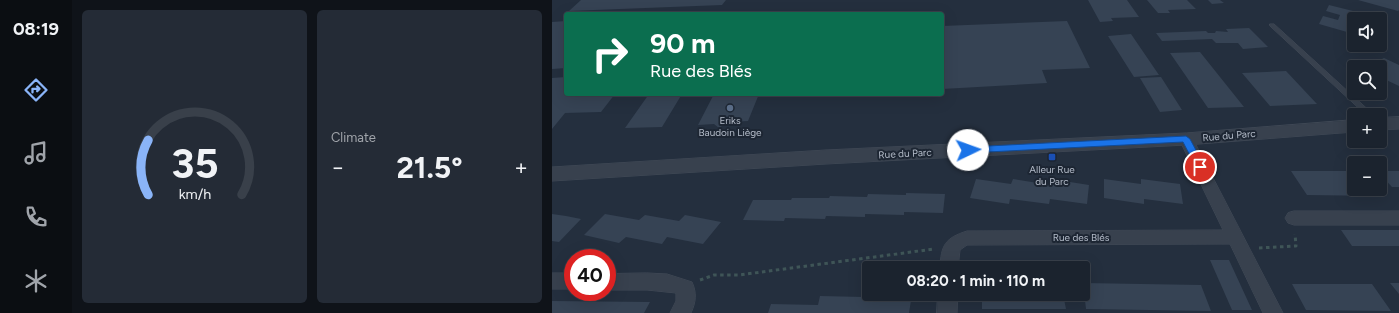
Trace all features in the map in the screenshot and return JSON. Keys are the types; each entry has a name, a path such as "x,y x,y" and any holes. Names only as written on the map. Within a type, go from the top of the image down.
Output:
{"street":[{"path":"1387,124 1399,123"},
{"name":"Rue du Parc","path":"552,174 826,157 1186,139 1347,127"},
{"path":"1186,139 1273,313"},
{"path":"1294,218 1399,218"},
{"name":"Rue des Blés","path":"951,248 957,241 979,237 1238,243"},
{"path":"950,261 951,248"},
{"path":"552,281 564,281"},
{"path":"616,282 665,282 677,284 686,288 686,302 680,313"},
{"path":"947,313 948,301"}],"lane":[{"path":"1272,25 1362,108"}],"path":[{"path":"1238,243 1296,246 1294,218"},
{"path":"686,288 714,275 739,275 913,250 951,248"}],"building":[{"path":"581,0 726,0 722,5 569,11"},
{"path":"1088,0 1127,0 1139,17 1111,18 1113,21 1100,22"},
{"path":"1147,0 1187,0 1196,9 1168,10 1170,13 1158,13"},
{"path":"1208,0 1220,0 1224,3 1212,4"},
{"path":"1358,0 1399,0 1399,10 1398,11"},
{"path":"1329,5 1357,12 1347,12 1347,32 1319,24 1323,16 1338,20 1340,15 1326,11"},
{"path":"564,21 564,68 552,69 552,22"},
{"path":"1067,21 1090,68 1042,70 1047,83 944,89 944,26"},
{"path":"1249,28 1268,47 1243,49 1238,43 1216,43 1212,39 1162,41 1156,33 1206,31 1208,33 1215,33 1216,31 1228,32 1226,29"},
{"path":"1131,34 1159,75 1134,77 1108,36"},
{"path":"1200,52 1244,107 1208,108 1170,53"},
{"path":"1384,58 1399,65 1399,86 1387,80 1387,60 1380,60"},
{"path":"1286,71 1317,104 1270,106 1242,73"},
{"path":"564,77 564,96 613,96 601,112 565,113 552,129 552,78"},
{"path":"1161,77 1182,110 1160,112 1140,78"},
{"path":"648,96 681,96 662,127 625,128"},
{"name":"Eriks Baudoin Liège","path":"713,96 758,96 748,121 728,122 719,128 714,124 698,125"},
{"path":"1291,171 1347,171 1347,196 1307,195"},
{"path":"1387,171 1399,171 1399,187 1392,187 1387,182"},
{"path":"976,179 1011,184 1013,179 1050,185 1051,179 1089,185 1087,204 1050,199 1049,204 1010,199 1009,204 970,198"},
{"path":"1104,179 1141,184 1141,179 1180,184 1183,204 1144,199 1144,204 1104,198"},
{"path":"906,193 945,194 943,213 904,212 904,215 865,214 865,217 826,216 825,219 785,218 784,221 743,220 753,200 791,200 792,198 829,198 830,196 867,197 868,194 906,195"},
{"path":"552,214 581,219 559,242 552,241"},
{"path":"605,214 639,220 645,215 679,221 685,215 721,222 703,244 667,237 662,244 626,237 619,243 584,235"},
{"path":"1341,230 1399,230 1399,246 1352,246"},
{"path":"1210,260 1229,260 1252,310 1232,310"},
{"path":"1090,283 1201,285 1211,311 1086,309 1085,301 1090,301"},
{"path":"1390,283 1399,283 1399,294"},
{"path":"1292,284 1372,284 1391,311 1306,310"},
{"path":"820,296 862,297 862,301 911,301 909,313 768,313 771,304 818,305"},
{"path":"552,301 650,302 644,313 552,313"},
{"path":"982,301 1064,301 1066,309 982,309"}],"place":[{"name":"Eriks Baudoin Liège","path":"730,108"},
{"name":"Alleur Rue du Parc","path":"1052,157"}],"route":[{"path":"968,150 1186,139 1200,167"}]}
